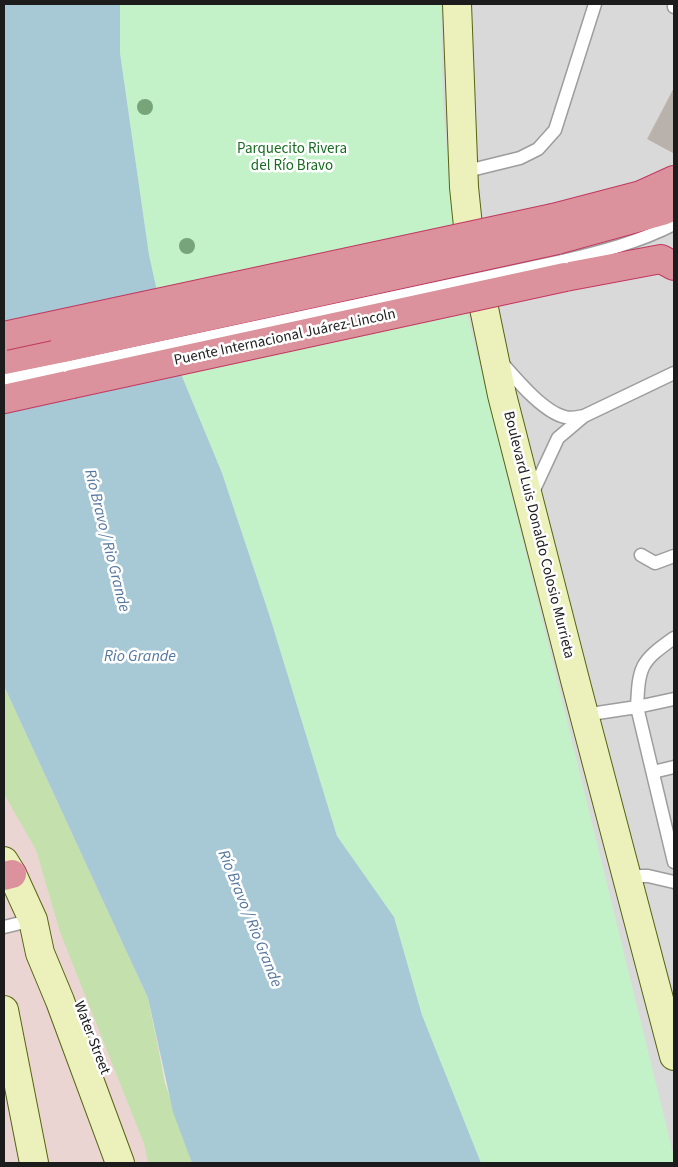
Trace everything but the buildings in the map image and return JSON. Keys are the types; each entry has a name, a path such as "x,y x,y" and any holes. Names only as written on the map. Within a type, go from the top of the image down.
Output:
{"highway":[{"path":"559,249 642,195 674,180"},
{"path":"4,360 559,249 674,206"},
{"path":"4,336 559,249 661,259 674,266"},
{"name":"Puente Internacional Juárez-Lincoln","path":"4,399 559,249"}],"main road":[{"name":"Boulevard Luis Donaldo Colosio Murrieta","path":"457,4 463,172 469,236 493,354 584,715 674,1056"},
{"name":"Water Street","path":"7,870 33,920 40,953 120,1163"},
{"name":"Water Street","path":"33,920 54,942 127,1133 134,1163"},
{"path":"4,1010 34,1163"}],"lane":[{"path":"463,172 520,158 538,149 555,130 595,4"},
{"path":"4,380 559,249 598,252 653,235 674,224"},
{"path":"493,354 520,384 546,407 565,418 584,416"},
{"path":"529,500 558,438 584,416 674,373"},
{"path":"641,555 655,563 674,556"},
{"path":"674,638 646,659 639,677 637,707 653,772 670,828 674,862"},
{"path":"584,715 674,699"},
{"path":"653,772 674,766"},
{"path":"626,876 648,876 674,882"},
{"path":"4,927 33,920"}],"shaded area":[{"name":"Parquecito Rivera del Río Bravo","path":"120,4 674,4 674,1163 481,1163"},
{"path":"7,693 132,961 157,1039 165,1083 192,1163 4,1163 4,694"}],"green space":[{"name":"Parquecito Rivera del Río Bravo","path":"120,4 441,4 443,104 457,272 674,1163 481,1163 422,1015 394,917 337,836 269,614 222,473 169,345 149,255 120,53"},
{"path":"4,686 148,998 165,1083 192,1163 148,1163 144,1144 60,932 36,850 4,794"}],"water":[{"name":"Rio Grande","path":"4,4 120,4 120,53 149,255 169,345 222,473 269,614 337,836 394,917 422,1015 481,1163 192,1163 173,1112 148,998 4,686"}],"water label":[{"name":"Río Bravo / Rio Grande","path":"106,541"},
{"name":"Río Bravo / Rio Grande","path":"249,919"}]}
